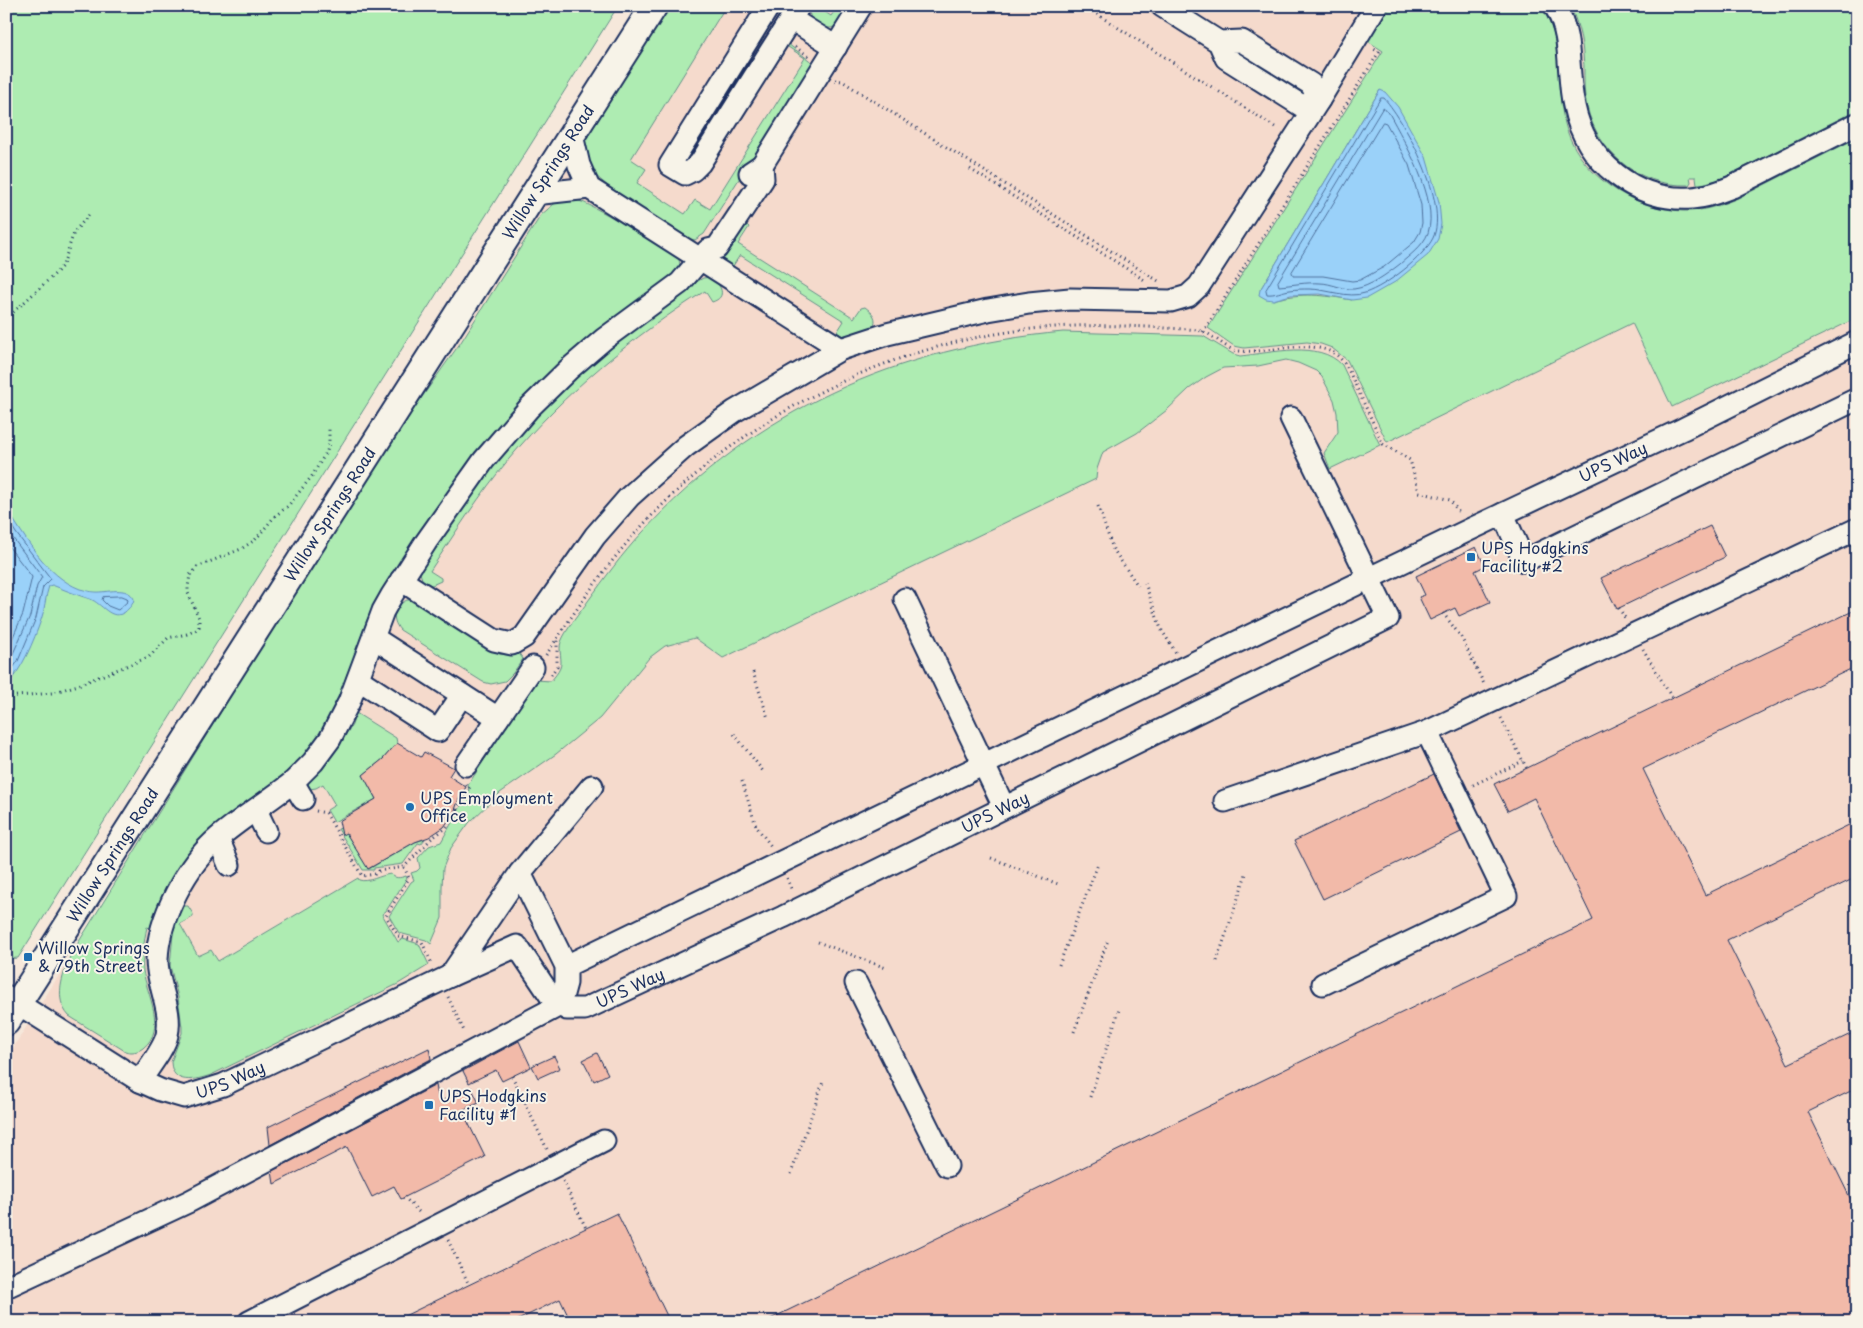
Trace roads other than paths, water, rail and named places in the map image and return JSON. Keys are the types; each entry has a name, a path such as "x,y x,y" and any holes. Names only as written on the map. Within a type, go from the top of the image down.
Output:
{"main road":[{"name":"Willow Springs Road","path":"10,1007 654,6"}],"lane":[{"path":"769,6 670,164 684,174 694,170 700,163 795,13 836,47"},
{"path":"140,1081 167,1036 167,1012 157,968 158,942 166,913 191,886 195,864 218,838 256,810 301,797 313,762 330,739 349,702 384,611 401,580 471,476 507,432 568,369 604,339 680,283 705,254 717,248 762,179 762,165 861,6"},
{"path":"1162,6 1219,42 1242,41 1311,84 1318,100"},
{"path":"401,580 494,640 512,644 524,637 595,536 629,497 686,446 735,411 842,349 887,334 972,313 1029,303 1085,299 1188,296 1199,286 1376,6"},
{"path":"1555,6 1561,16 1569,44 1573,104 1584,136 1595,154 1610,171 1629,184 1652,194 1673,198 1711,195 1732,187 1857,124"},
{"path":"717,89 739,102"},
{"path":"572,136 579,165 589,188"},
{"path":"534,194 589,188 705,254 842,349"},
{"name":"UPS Way","path":"566,966 1369,578 1683,429 1857,342"},
{"path":"1503,514 1524,561 1857,399"},
{"name":"UPS Way","path":"10,1007 140,1081 160,1090 184,1096 223,1085 450,976 517,946 554,1001 567,1009 585,1009 782,918 1388,618 1291,418"},
{"path":"1225,801 1427,732 1857,529"},
{"path":"904,599 1004,807"},
{"path":"374,638 498,718"},
{"path":"466,765 533,667"},
{"path":"358,679 438,731 462,695"},
{"path":"1323,984 1506,896 1427,732"},
{"path":"450,976 520,873 592,786"},
{"path":"256,810 266,831"},
{"path":"218,838 229,865"},
{"path":"6,1287 190,1201 560,1005 566,983 566,966 520,873"},
{"path":"856,983 947,1166"},
{"path":"249,1322 604,1140"}],"water":[{"path":"1380,90 1385,92 1398,107 1426,157 1439,202 1441,224 1438,239 1428,255 1395,282 1367,298 1352,300 1320,294 1291,295 1273,300 1266,299 1259,295 1260,290"},
{"path":"6,508 37,554 57,575 68,583 91,592 127,592 134,599 132,605 125,612 115,615 90,599 52,585 49,586 42,616 31,646 17,672 6,685"}],"place":[{"name":"UPS Hodgkins Facility #2","path":"1471,557"},
{"name":"UPS Employment Office","path":"410,807"},
{"name":"Willow Springs & 79th Street","path":"28,957"},
{"name":"UPS Hodgkins Facility #1","path":"429,1105"}]}
